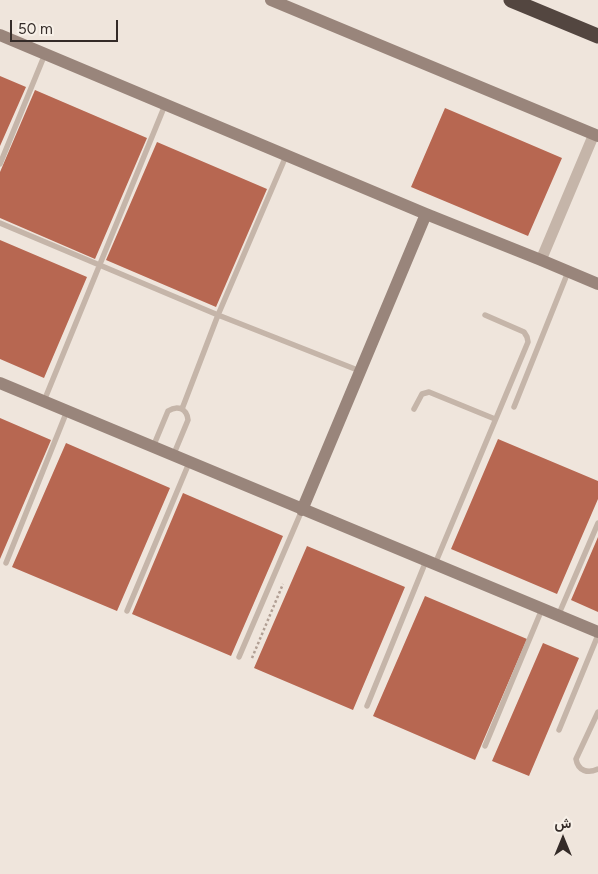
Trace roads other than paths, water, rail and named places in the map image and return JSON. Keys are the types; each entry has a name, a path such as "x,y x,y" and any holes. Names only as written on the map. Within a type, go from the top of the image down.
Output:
{"highway":[{"path":"511,0 598,36"}],"street":[{"path":"271,0 596,135 541,260"},
{"path":"0,35 286,156 598,284"},
{"path":"302,510 426,214"},
{"path":"0,383 431,562 598,634"}],"lane":[{"path":"0,164 45,54"},
{"path":"44,401 165,105"},
{"path":"182,409 218,315 286,156"},
{"path":"0,223 218,315 360,370"},
{"path":"514,407 568,272"},
{"path":"366,706 528,342 524,332 485,314"},
{"path":"414,409 422,394 429,392 494,419"},
{"path":"153,447 168,412 177,408 182,409 187,415 188,420 173,456"},
{"path":"6,563 67,411"},
{"path":"127,611 189,463"},
{"path":"239,657 302,510"},
{"path":"558,616 598,524"},
{"path":"485,746 542,610"},
{"path":"559,730 598,634"},
{"path":"598,712 576,759 580,769 590,772 598,769"}]}
